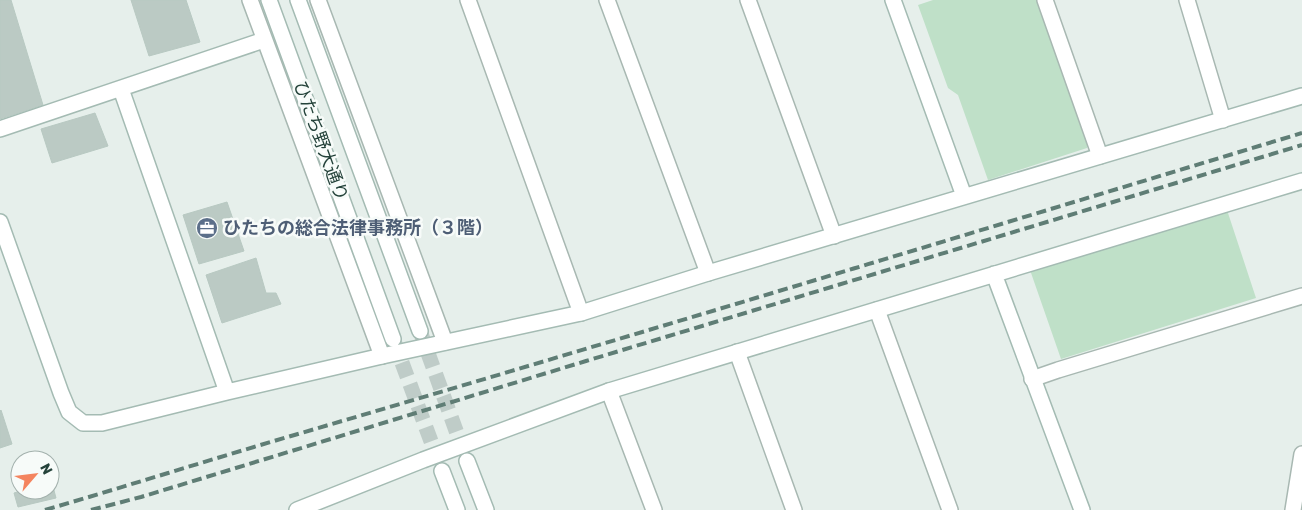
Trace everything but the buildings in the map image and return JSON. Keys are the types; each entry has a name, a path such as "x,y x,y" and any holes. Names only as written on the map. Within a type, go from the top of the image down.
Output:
{"street":[{"path":"250,0 382,356"},
{"name":"ひたち野大通り","path":"270,0 393,338"},
{"name":"ひたち野大通り","path":"298,0 420,331"},
{"path":"318,0 445,342"},
{"path":"468,0 581,313"},
{"path":"607,0 708,273"},
{"path":"748,0 834,236"},
{"path":"893,0 964,196"},
{"path":"1045,0 1100,156"},
{"path":"1187,0 1223,120"},
{"path":"0,129 264,40"},
{"path":"121,89 227,392"},
{"path":"0,222 63,400 69,412 83,423 102,423 382,356 581,313 708,273 1302,96"},
{"path":"297,510 423,460 609,391 1302,181"},
{"path":"994,274 1082,510"},
{"path":"1032,379 1302,296"},
{"path":"877,310 950,510"},
{"path":"737,352 794,510"},
{"path":"609,391 654,510"},
{"path":"1293,510 1302,454"},
{"path":"468,461 486,510"},
{"path":"442,471 457,510"}],"green space":[{"path":"933,0 1040,0 1089,137 1087,148 988,180 958,95 948,88 918,5"},
{"path":"1227,210 1256,298 1061,359 1030,270"}],"tunnel":[{"path":"420,331 467,461"},
{"path":"394,341 442,471"}],"railway":[{"path":"45,510 671,324 1302,133"},
{"path":"91,510 141,497 1302,145"}],"place":[{"name":"ひたちの総合法律事務所（３階）","path":"207,228"}]}
